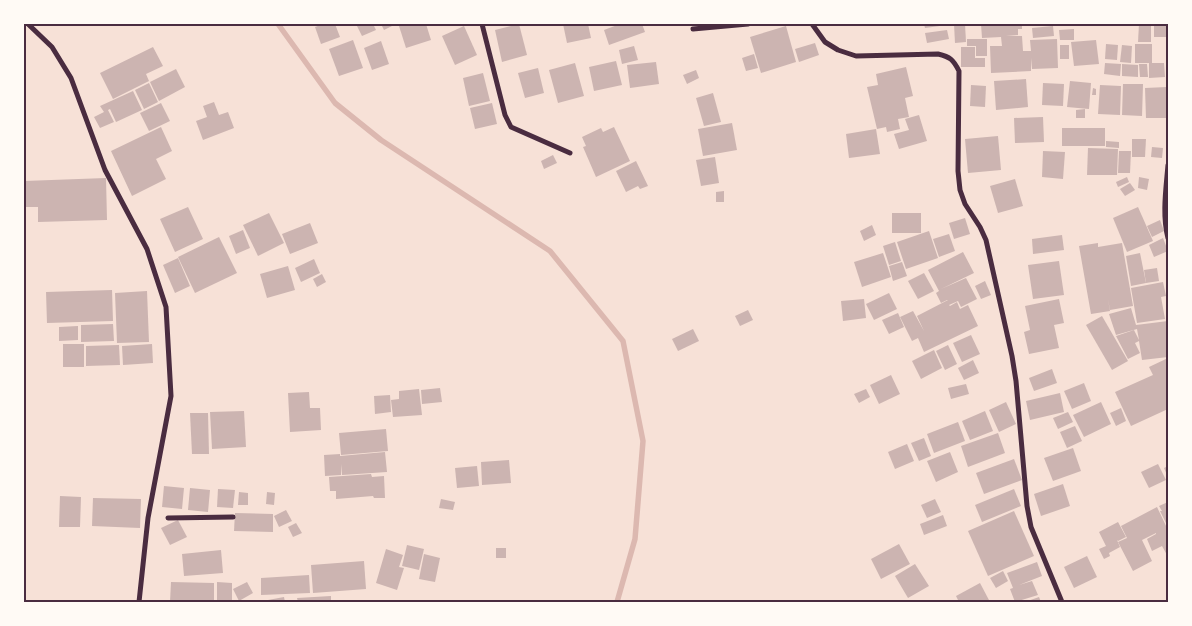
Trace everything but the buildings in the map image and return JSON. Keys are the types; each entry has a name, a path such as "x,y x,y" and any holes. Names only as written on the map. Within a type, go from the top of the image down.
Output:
{"street":[{"path":"28,24 52,47 71,78 105,170 147,249 166,307 171,396 148,518 139,602"},
{"path":"482,24 505,115 511,127 570,152"},
{"path":"693,30 748,24"},
{"path":"812,24 825,42 838,50 856,56 938,54 948,57 960,71 958,172 960,190 965,204 986,240 1016,381 1027,506 1031,527 1062,602"},
{"path":"1168,165 1165,198 1168,238"},
{"path":"168,518 233,517"},
{"path":"148,518 156,518"}],"waterway":[{"path":"278,24 335,103 381,140 550,251 623,341 643,441 635,539 617,602"}]}
